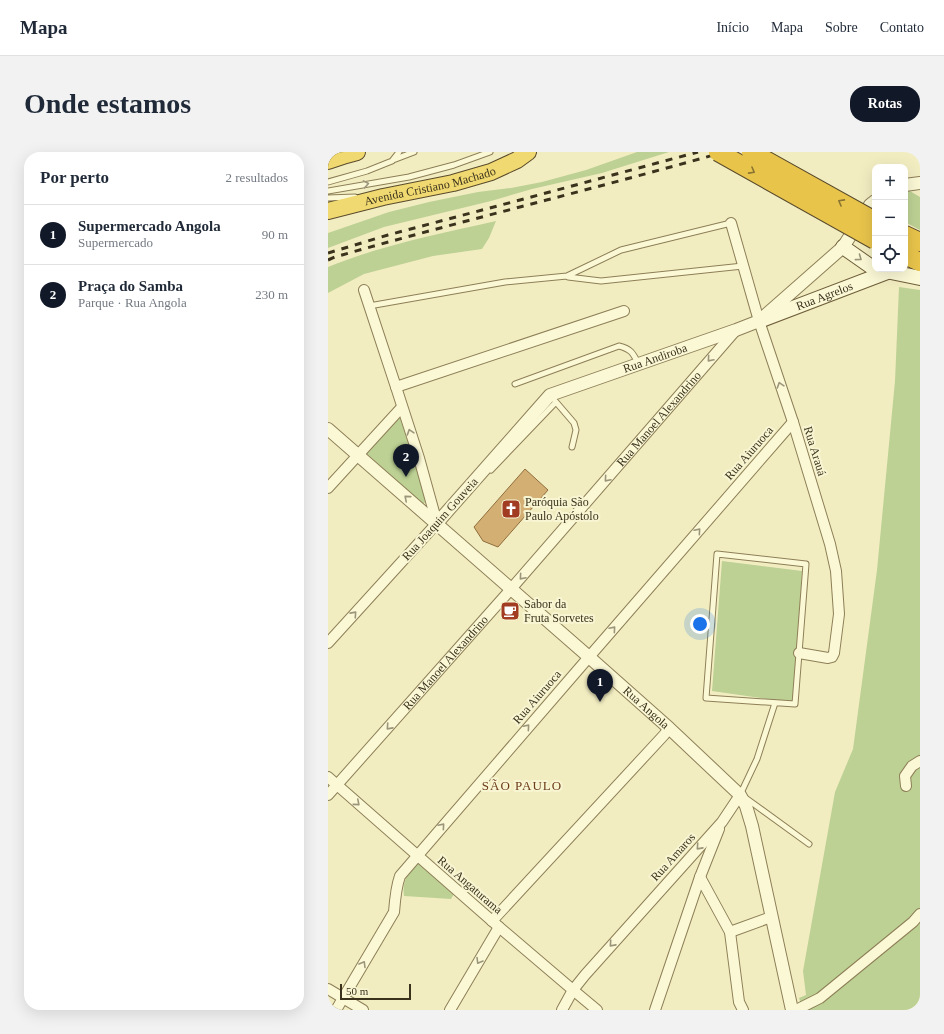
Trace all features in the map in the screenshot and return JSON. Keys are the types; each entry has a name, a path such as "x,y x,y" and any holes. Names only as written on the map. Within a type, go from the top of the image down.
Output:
{"highway":[{"name":"Avenida Cristiano Machado","path":"328,211 383,197 453,183 491,172 517,160 528,152"},
{"path":"718,152 872,238"},
{"path":"751,152 872,219"},
{"path":"328,157 351,153"},
{"path":"328,161 351,153"},
{"path":"907,236 920,242"},
{"path":"908,257 920,262"}],"main road":[{"path":"843,247 872,267"},
{"name":"Rua Agrelos","path":"759,321 879,272"},
{"path":"893,272 920,278"}],"street":[{"path":"908,185 920,184"},
{"path":"759,321 843,247 872,203"},
{"name":"Rua Arauá","path":"731,223 759,321 793,422 830,544 836,571 839,614 834,653 832,657 828,658 799,653"},
{"path":"364,290 419,458 437,523"},
{"path":"396,387 624,311"},
{"name":"Rua Andiroba","path":"553,398 638,364 759,321"},
{"name":"Rua Manoel Alexandrino","path":"328,796 511,589 736,330"},
{"name":"Rua Joaquim Gouveia","path":"328,643 553,398"},
{"path":"328,488 402,407"},
{"name":"Rua Aiuruoca","path":"336,1010 394,912 395,893 400,876 793,422"},
{"name":"Rua Angola","path":"328,429 669,728 740,795 746,806 752,826 792,1010"},
{"path":"450,1010 495,924 669,728"},
{"path":"906,786 905,776 912,766 920,761"},
{"name":"Rua Angaturama","path":"328,777 495,924 598,1010"},
{"name":"Rua Amaros","path":"562,1010 573,990 585,975 722,822 740,795"},
{"path":"657,1009 700,877 722,822"},
{"path":"700,877 730,932 739,1002 743,1010"},
{"path":"796,1010 820,998 913,922 920,914"},
{"path":"730,932 771,917"},
{"path":"328,989 364,1010"}],"lane":[{"path":"392,161 399,152"},
{"path":"328,182 367,171 414,152"},
{"path":"328,191 409,177 454,165 490,152"},
{"path":"328,198 383,197"},
{"path":"567,276 621,250 731,223"},
{"path":"369,306 505,282 567,276 601,281 743,266"},
{"path":"515,384 620,346 627,348 633,353 638,364"},
{"path":"482,480 553,398 574,423 576,430 572,447"},
{"path":"717,554 806,564 799,653 796,703 793,705 706,698 717,554"},
{"name":"Rua Amaros","path":"740,795 757,759 775,703"},
{"path":"740,795 809,844"}],"green space":[{"path":"637,152 669,152 602,173 532,189 491,201 384,227 328,248 328,233 389,212 478,192 542,182 586,170"},
{"path":"908,190 920,197 920,230 908,224"},
{"path":"496,221 489,238 482,249 433,256 364,274 328,293 328,267 390,246"},
{"path":"899,287 920,290 920,1010 803,1010 799,998 806,995 803,971 835,792 853,749 877,570 895,381"},
{"path":"399,415 427,501 423,504 366,453"},
{"path":"722,561 802,571 794,703 712,691"},
{"path":"419,863 454,894 451,899 404,896 406,877 408,873"}],"building":[{"name":"Paróquia São Paulo Apóstolo","path":"525,469 548,490 498,547 483,541 474,527"}],"railway":[{"path":"328,253 388,235 698,152"},
{"path":"328,260 383,243 724,152"}],"place":[{"name":"Praça do Samba","path":"406,477"},
{"name":"Paróquia São Paulo Apóstolo","path":"511,509"},
{"name":"Sabor da Fruta Sorvetes","path":"510,611"},
{"name":"Supermercado Angola","path":"600,702"}],"district":[{"name":"SÃO PAULO","path":"522,785"}]}
